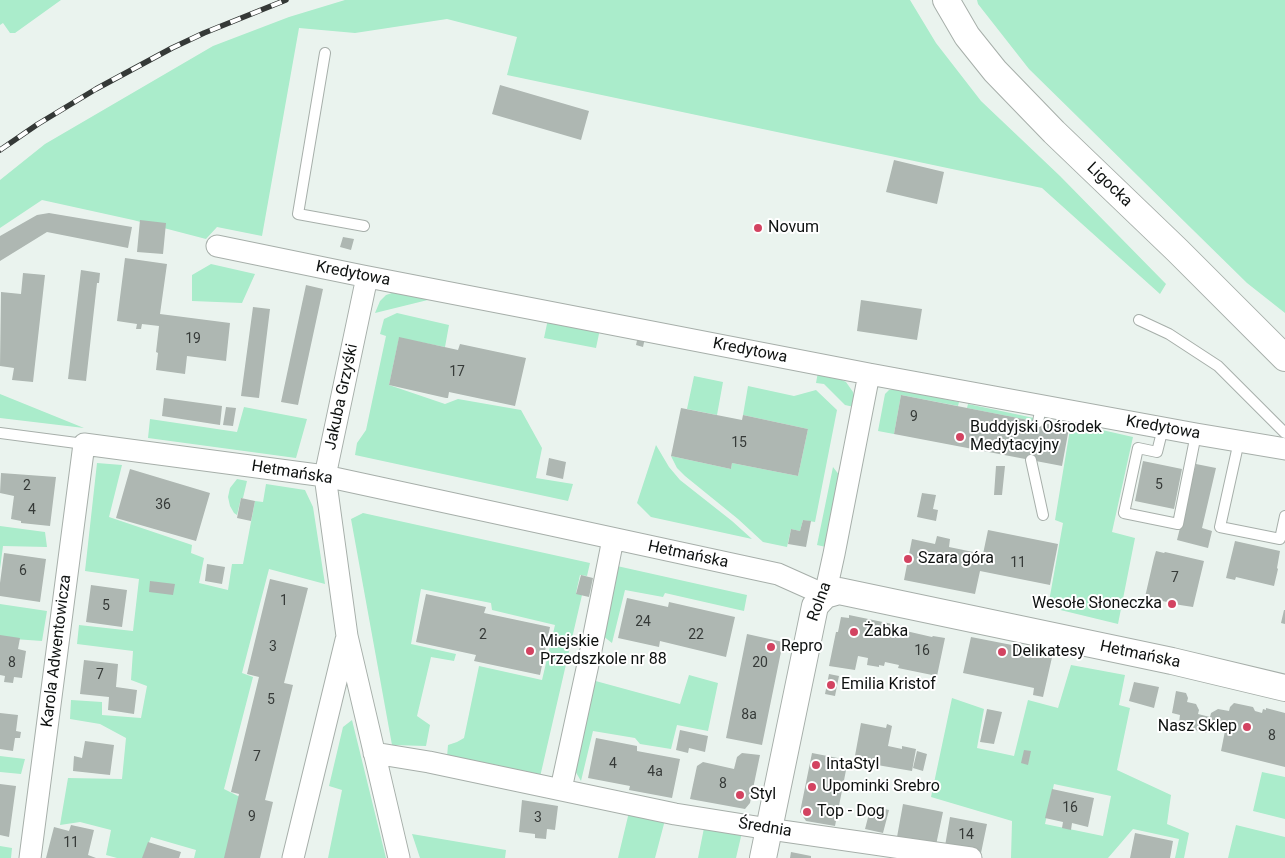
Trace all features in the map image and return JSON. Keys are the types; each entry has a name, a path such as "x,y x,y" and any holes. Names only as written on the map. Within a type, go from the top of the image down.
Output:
{"street":[{"name":"Ligocka","path":"946,0 967,36 999,76 1285,358"},
{"name":"Kredytowa","path":"217,246 367,277 869,374 1039,414 1162,428 1285,449"},
{"name":"Jakuba Grzyśki","path":"367,277 325,476 347,636 399,858"},
{"name":"Rolna","path":"764,858 815,606 825,595 834,554 869,374"},
{"name":"Hetmańska","path":"84,444 325,476 778,574 825,595 839,591 1163,659 1285,688"},
{"name":"Karola Adwentowicza","path":"30,858 84,444"},
{"path":"561,789 613,538"},
{"name":"Jakuba Grzyśki","path":"293,858 347,636"},
{"name":"Średnia","path":"374,753 429,762 675,814 971,858"}],"lane":[{"path":"325,53 298,214 364,226"},
{"path":"1139,320 1169,334 1218,366 1285,433"},
{"path":"1162,428 1158,452 1138,448 1124,513 1178,524 1196,434"},
{"path":"0,433 84,444"},
{"path":"1239,442 1220,527 1282,539 1285,516"},
{"path":"1031,460 1043,515"}],"green space":[{"path":"0,0 61,0 15,33 10,33 3,23 0,25"},
{"path":"345,0 910,0 936,43 981,101 1060,176 1166,284 1160,294 1042,188 507,75 517,37 447,19 355,33 299,28 262,236 217,227 206,239 133,220 42,200 0,228 0,180 45,144 213,46 289,17"},
{"path":"977,0 1285,0 1285,313 1247,283 1029,69 978,4"},
{"path":"211,264 255,274 242,303 192,301 192,275"},
{"path":"401,290 444,296 375,313 380,301 386,295"},
{"path":"397,313 449,325 445,347 399,338 389,385 445,404 458,399 521,410 542,448 536,478 573,484 568,501 355,455 357,443 366,430 386,336 380,334 384,319"},
{"path":"548,319 600,329 596,348 544,338"},
{"path":"818,372 846,382 853,392 854,407 845,405 824,384 816,383"},
{"path":"694,376 723,382 717,415 687,409"},
{"path":"748,386 794,396 816,390 837,410 815,522 803,520 800,531 791,529 787,547 763,542 685,476 677,468 671,456 731,469 732,463 798,476 808,429 743,415"},
{"path":"895,389 959,402 958,406 901,395 894,434 878,431 885,394 889,390"},
{"path":"0,394 84,428 0,418"},
{"path":"968,404 1034,418 1033,421 967,408"},
{"path":"244,407 307,419 296,458 148,438 150,419 237,432"},
{"path":"1071,423 1133,437 1112,532 1135,538 1118,624 1048,607 1063,523 1055,520"},
{"path":"656,445 669,467 680,480 752,539 651,517 637,503"},
{"path":"97,463 122,465 109,517 192,545 191,553 204,558 199,583 228,590 232,564 243,564 255,501 263,502 266,484 305,490 313,507 325,584 269,569 242,673 253,677 224,789 240,797 226,858 194,858 196,850 151,837 143,858 117,858 106,855 111,830 80,822 60,825 68,778 122,779 126,738 100,724 70,719 71,700 102,702 102,715 141,718 147,686 131,680 133,651 77,644 79,625 133,631 139,579 85,571"},
{"path":"833,467 840,476 826,547 817,545"},
{"path":"237,479 247,481 237,515 230,506 228,497 230,488"},
{"path":"363,513 590,563 587,576 580,575 576,593 582,595 540,777 447,757 448,745 464,738 479,666 542,680 555,625 492,610 491,603 421,589 411,644 456,654 454,661 431,657 417,716 430,725 426,746 392,745 351,519"},
{"path":"0,526 45,532 47,547 3,546 0,569"},
{"path":"617,566 747,595 744,611 665,593 663,597 625,590 612,643 603,636"},
{"path":"0,604 47,611 42,641 0,638"},
{"path":"1071,665 1125,675 1119,705 1130,708 1117,770 1171,795 1167,824 1189,833 1184,858 1175,858 1179,839 1133,829 1108,858 1011,858 1012,821 931,797 952,698 984,709 977,748 1014,756 1028,700 1058,708","holes":["1054,784 1111,796 1103,836 1045,824"]},
{"path":"689,675 718,683 708,731 677,725 671,749 640,744 635,738 593,731 581,781 574,769 592,680 680,704"},
{"path":"352,720 386,858 328,858 342,790 329,786 343,727"},
{"path":"0,756 25,759 21,774 0,772"},
{"path":"1262,772 1285,777 1285,819 1253,811"},
{"path":"629,812 665,820 655,858 618,858"},
{"path":"705,823 743,828 736,858 698,858"},
{"path":"1236,825 1285,837 1285,858 1228,858"},
{"path":"412,834 506,850 505,858 420,858"},
{"path":"0,846 12,848 11,858 0,858"}],"building":[{"path":"500,85 589,111 581,140 492,114"},
{"path":"894,160 944,172 937,204 886,192"},
{"path":"49,213 132,227 128,248 47,232 0,261 0,236 37,215"},
{"path":"140,220 166,223 163,254 137,252"},
{"path":"343,237 354,239 351,250 340,247"},
{"path":"125,258 167,264 160,314 230,323 226,361 187,356 185,374 156,370 159,326 142,324 141,329 136,329 137,324 117,321"},
{"path":"81,270 100,273 99,283 97,283 86,381 68,379"},
{"path":"23,273 45,275 33,382 12,380 14,368 0,366 1,292 21,294"},
{"path":"306,285 323,289 298,405 281,402"},
{"path":"861,300 922,309 917,340 857,331"},
{"path":"253,307 270,309 259,398 241,396"},
{"path":"638,336 645,338 643,347 636,345"},
{"path":"399,337 458,350 460,344 526,358 515,406 449,392 448,398 446,398 389,385"},
{"path":"901,395 1069,428 1062,466 894,434"},
{"path":"164,398 222,406 220,425 162,416"},
{"path":"226,407 236,408 233,426 223,425"},
{"path":"681,408 742,420 743,415 808,429 798,476 732,463 731,469 671,456"},
{"path":"549,458 566,462 563,479 546,475"},
{"path":"1143,461 1182,469 1174,509 1135,501"},
{"path":"1196,464 1216,468 1202,528 1212,531 1208,548 1177,540"},
{"path":"996,466 1005,466 1002,495 994,495"},
{"path":"130,469 210,493 196,541 116,518"},
{"path":"1,473 56,477 50,526 21,523 21,521 11,519 14,496 0,493"},
{"path":"922,493 936,495 933,509 938,510 936,521 917,517"},
{"path":"241,498 255,501 251,521 237,518"},
{"path":"803,520 811,521 806,547 788,544 791,529 800,531"},
{"path":"988,530 1058,544 1050,585 980,571 975,594 904,580 912,539 935,544 937,536 950,539 949,547 983,554"},
{"path":"1235,541 1280,551 1274,586 1236,577 1235,580 1226,578"},
{"path":"1156,551 1204,561 1193,607 1145,597"},
{"path":"4,553 46,559 40,602 0,596"},
{"path":"207,564 225,567 222,584 205,581"},
{"path":"581,575 593,578 589,597 576,594"},
{"path":"270,579 308,588 284,683 293,685 265,800 273,802 260,858 224,858 239,794 231,792 259,677 247,674"},
{"path":"150,581 175,584 173,595 149,592"},
{"path":"91,585 127,590 122,627 86,622"},
{"path":"426,594 486,607 484,613 550,627 540,675 474,661 476,655 416,642"},
{"path":"627,598 668,607 669,602 735,617 726,657 660,641 659,647 618,638"},
{"path":"1285,610 1285,624 1281,623"},
{"path":"849,615 907,627 906,631 945,638 937,676 898,668 899,665 885,662 884,666 879,665 879,667 867,665 868,658 858,656 855,670 829,666 841,617 849,618"},
{"path":"747,634 783,642 762,745 726,738"},
{"path":"0,635 20,638 18,649 26,651 22,678 14,677 13,683 4,682 5,676 0,675"},
{"path":"971,637 1053,653 1043,697 1033,695 1034,688 963,673"},
{"path":"84,660 118,664 116,687 137,690 134,714 108,710 109,697 80,694"},
{"path":"829,674 839,676 835,696 825,694"},
{"path":"1134,682 1159,687 1154,708 1129,701"},
{"path":"1176,691 1186,693 1187,702 1196,704 1199,710 1198,714 1210,717 1211,713 1218,709 1229,711 1234,703 1253,707 1255,711 1262,713 1263,709 1266,710 1266,708 1285,713 1285,767 1221,751 1225,731 1207,727 1206,733 1192,729 1193,726 1179,722 1180,715 1172,713"},
{"path":"987,709 1002,712 994,744 980,742"},
{"path":"0,713 18,715 16,731 21,732 20,738 15,738 13,751 0,749"},
{"path":"861,723 886,728 887,724 892,726 888,746 916,749 912,771 854,761"},
{"path":"680,730 708,736 705,752 689,748 688,753 676,750"},
{"path":"596,738 637,746 637,751 680,759 672,798 629,790 630,786 588,778"},
{"path":"85,741 114,745 110,775 73,771 74,756 82,758"},
{"path":"1024,750 1031,751 1028,765 1021,763"},
{"path":"917,751 927,754 923,771 913,768"},
{"path":"742,753 760,755 750,803 745,809 690,799 697,766 703,762 734,769 737,757"},
{"path":"812,753 848,760 835,826 806,821 800,812"},
{"path":"0,784 16,786 9,837 0,835"},
{"path":"1052,789 1094,798 1088,827 1072,823 1071,830 1062,828 1063,822 1045,818"},
{"path":"522,800 558,806 555,830 547,829 546,839 535,838 535,834 519,832"},
{"path":"903,804 943,812 936,845 897,837"},
{"path":"871,806 889,810 883,833 865,829"},
{"path":"950,817 987,824 981,853 945,846"},
{"path":"71,825 94,830 88,855 96,858 46,858 54,827 69,831"},
{"path":"1135,833 1173,841 1170,858 1130,858"},
{"path":"148,842 181,852 179,858 142,858"},
{"path":"791,852 811,856 811,858 790,858"}],"railway":[{"path":"0,150 38,124 96,89 172,48 286,0"}],"place":[{"name":"Novum","path":"758,228"},
{"name":"Buddyjski Ośrodek Medytacyjny","path":"960,437"},
{"name":"Szara góra","path":"908,559"},
{"name":"Wesołe Słoneczka","path":"1172,604"},
{"name":"Żabka","path":"854,632"},
{"name":"Repro","path":"771,647"},
{"name":"Miejskie Przedszkole nr 88","path":"530,651"},
{"name":"Delikatesy","path":"1002,652"},
{"name":"Emilia Kristof","path":"831,685"},
{"name":"Nasz Sklep","path":"1247,727"},
{"name":"IntaStyl","path":"816,765"},
{"name":"Upominki Srebro","path":"812,787"},
{"name":"Styl","path":"740,795"},
{"name":"Top - Dog","path":"807,812"}]}
